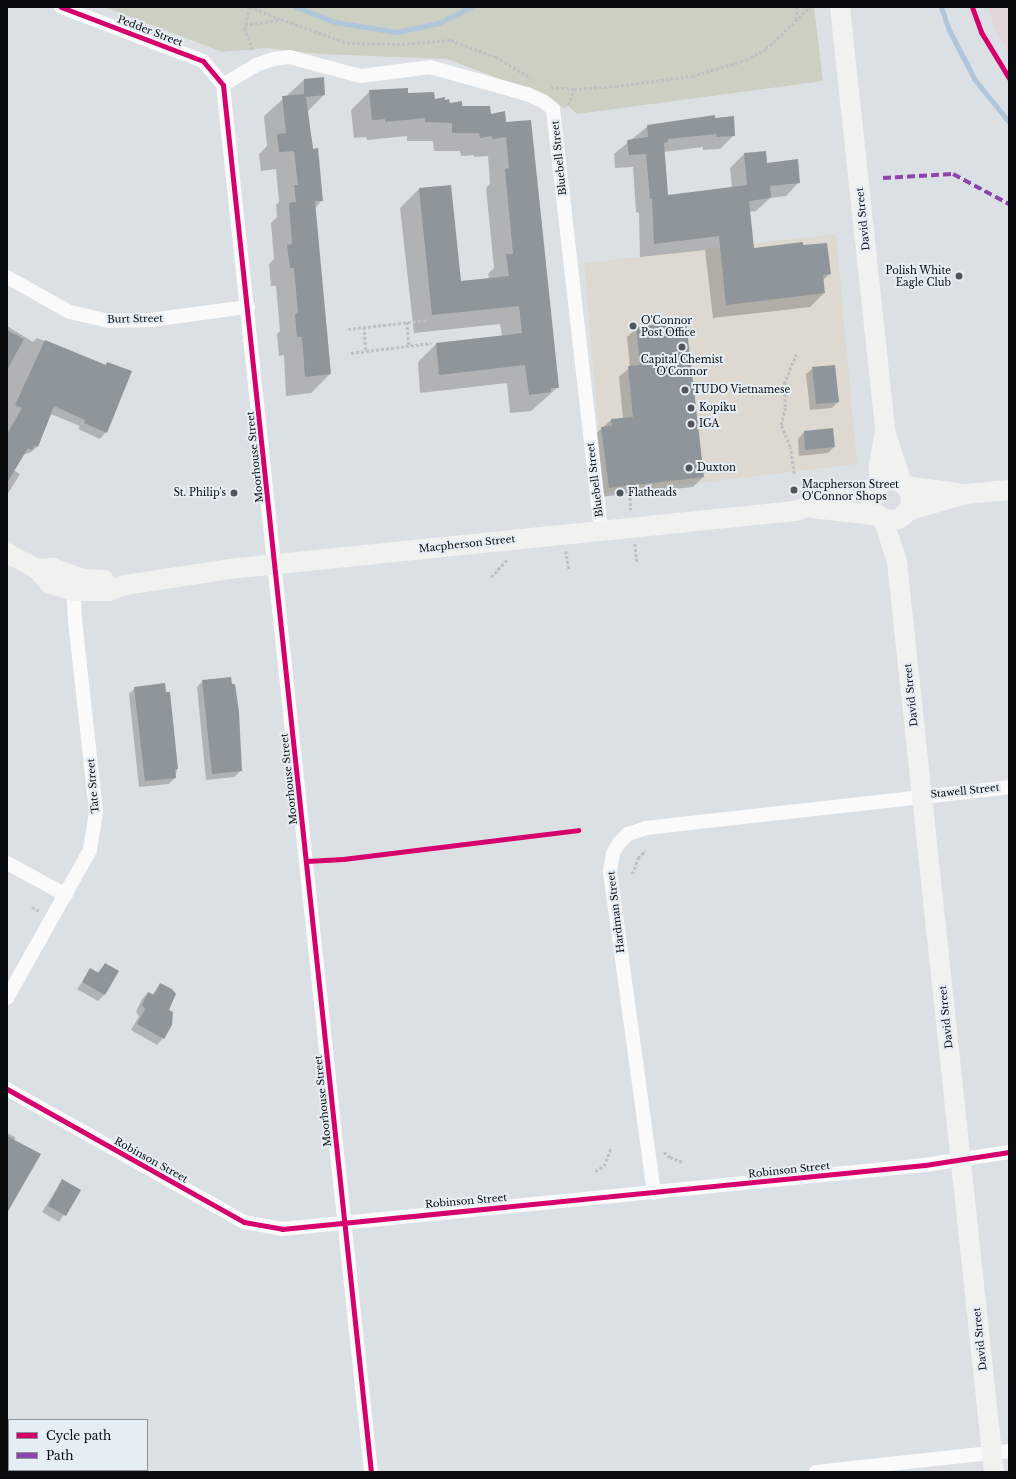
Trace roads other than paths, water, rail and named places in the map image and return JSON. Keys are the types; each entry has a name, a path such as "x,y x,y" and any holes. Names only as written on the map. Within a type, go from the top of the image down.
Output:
{"street":[{"name":"Pedder Street","path":"61,7 204,61 223,85"},
{"name":"David Street","path":"840,7 885,431 903,484"},
{"name":"Bluebell Street","path":"223,85 256,65 273,59 289,57 361,76 430,66 527,94 543,101 553,110 601,529"},
{"name":"Moorhouse Street","path":"223,85 248,307 371,1472"},
{"name":"Burt Street","path":"7,277 70,312 108,321 150,320 248,307"},
{"name":"David Street","path":"877,487 879,464 885,431"},
{"path":"966,494 903,484 892,480 877,487 872,505 881,517 893,520 906,512 966,494 1009,490"},
{"path":"903,484 911,498 906,512"},
{"name":"Macpherson Street","path":"810,508 853,491 877,487"},
{"name":"Macpherson Street","path":"7,553 37,569 53,568 73,583 111,580 125,585 275,565 601,529 810,508 881,517"},
{"name":"David Street","path":"896,562 906,512"},
{"name":"David Street","path":"881,517 896,562 961,1161 999,1459"},
{"name":"Tate Street","path":"7,998 90,850 96,811 73,583"},
{"name":"Stawell Street","path":"922,796 1009,787"},
{"name":"Hardman Street","path":"654,1193 610,872 613,853 619,843 628,834 646,828 922,796"},
{"path":"7,863 66,894"},
{"name":"Robinson Street","path":"7,1089 244,1222 282,1229 654,1193 961,1161 1009,1152"},
{"path":"816,1472 999,1459"}],"waterway":[{"path":"296,7 335,22 396,32 439,23 471,7"},
{"path":"941,7 949,30 975,80 1009,122"}],"place":[{"name":"Polish White Eagle Club","path":"959,276"},
{"name":"O'Connor Post Office","path":"633,326"},
{"name":"Capital Chemist O'Connor","path":"682,347"},
{"name":"TUDO Vietnamese","path":"685,390"},
{"name":"Kopiku","path":"691,408"},
{"name":"IGA","path":"691,424"},
{"name":"Duxton","path":"689,468"},
{"name":"Macpherson Street O'Connor Shops","path":"794,490"},
{"name":"St. Philip's","path":"234,493"},
{"name":"Flatheads","path":"620,493"}]}
